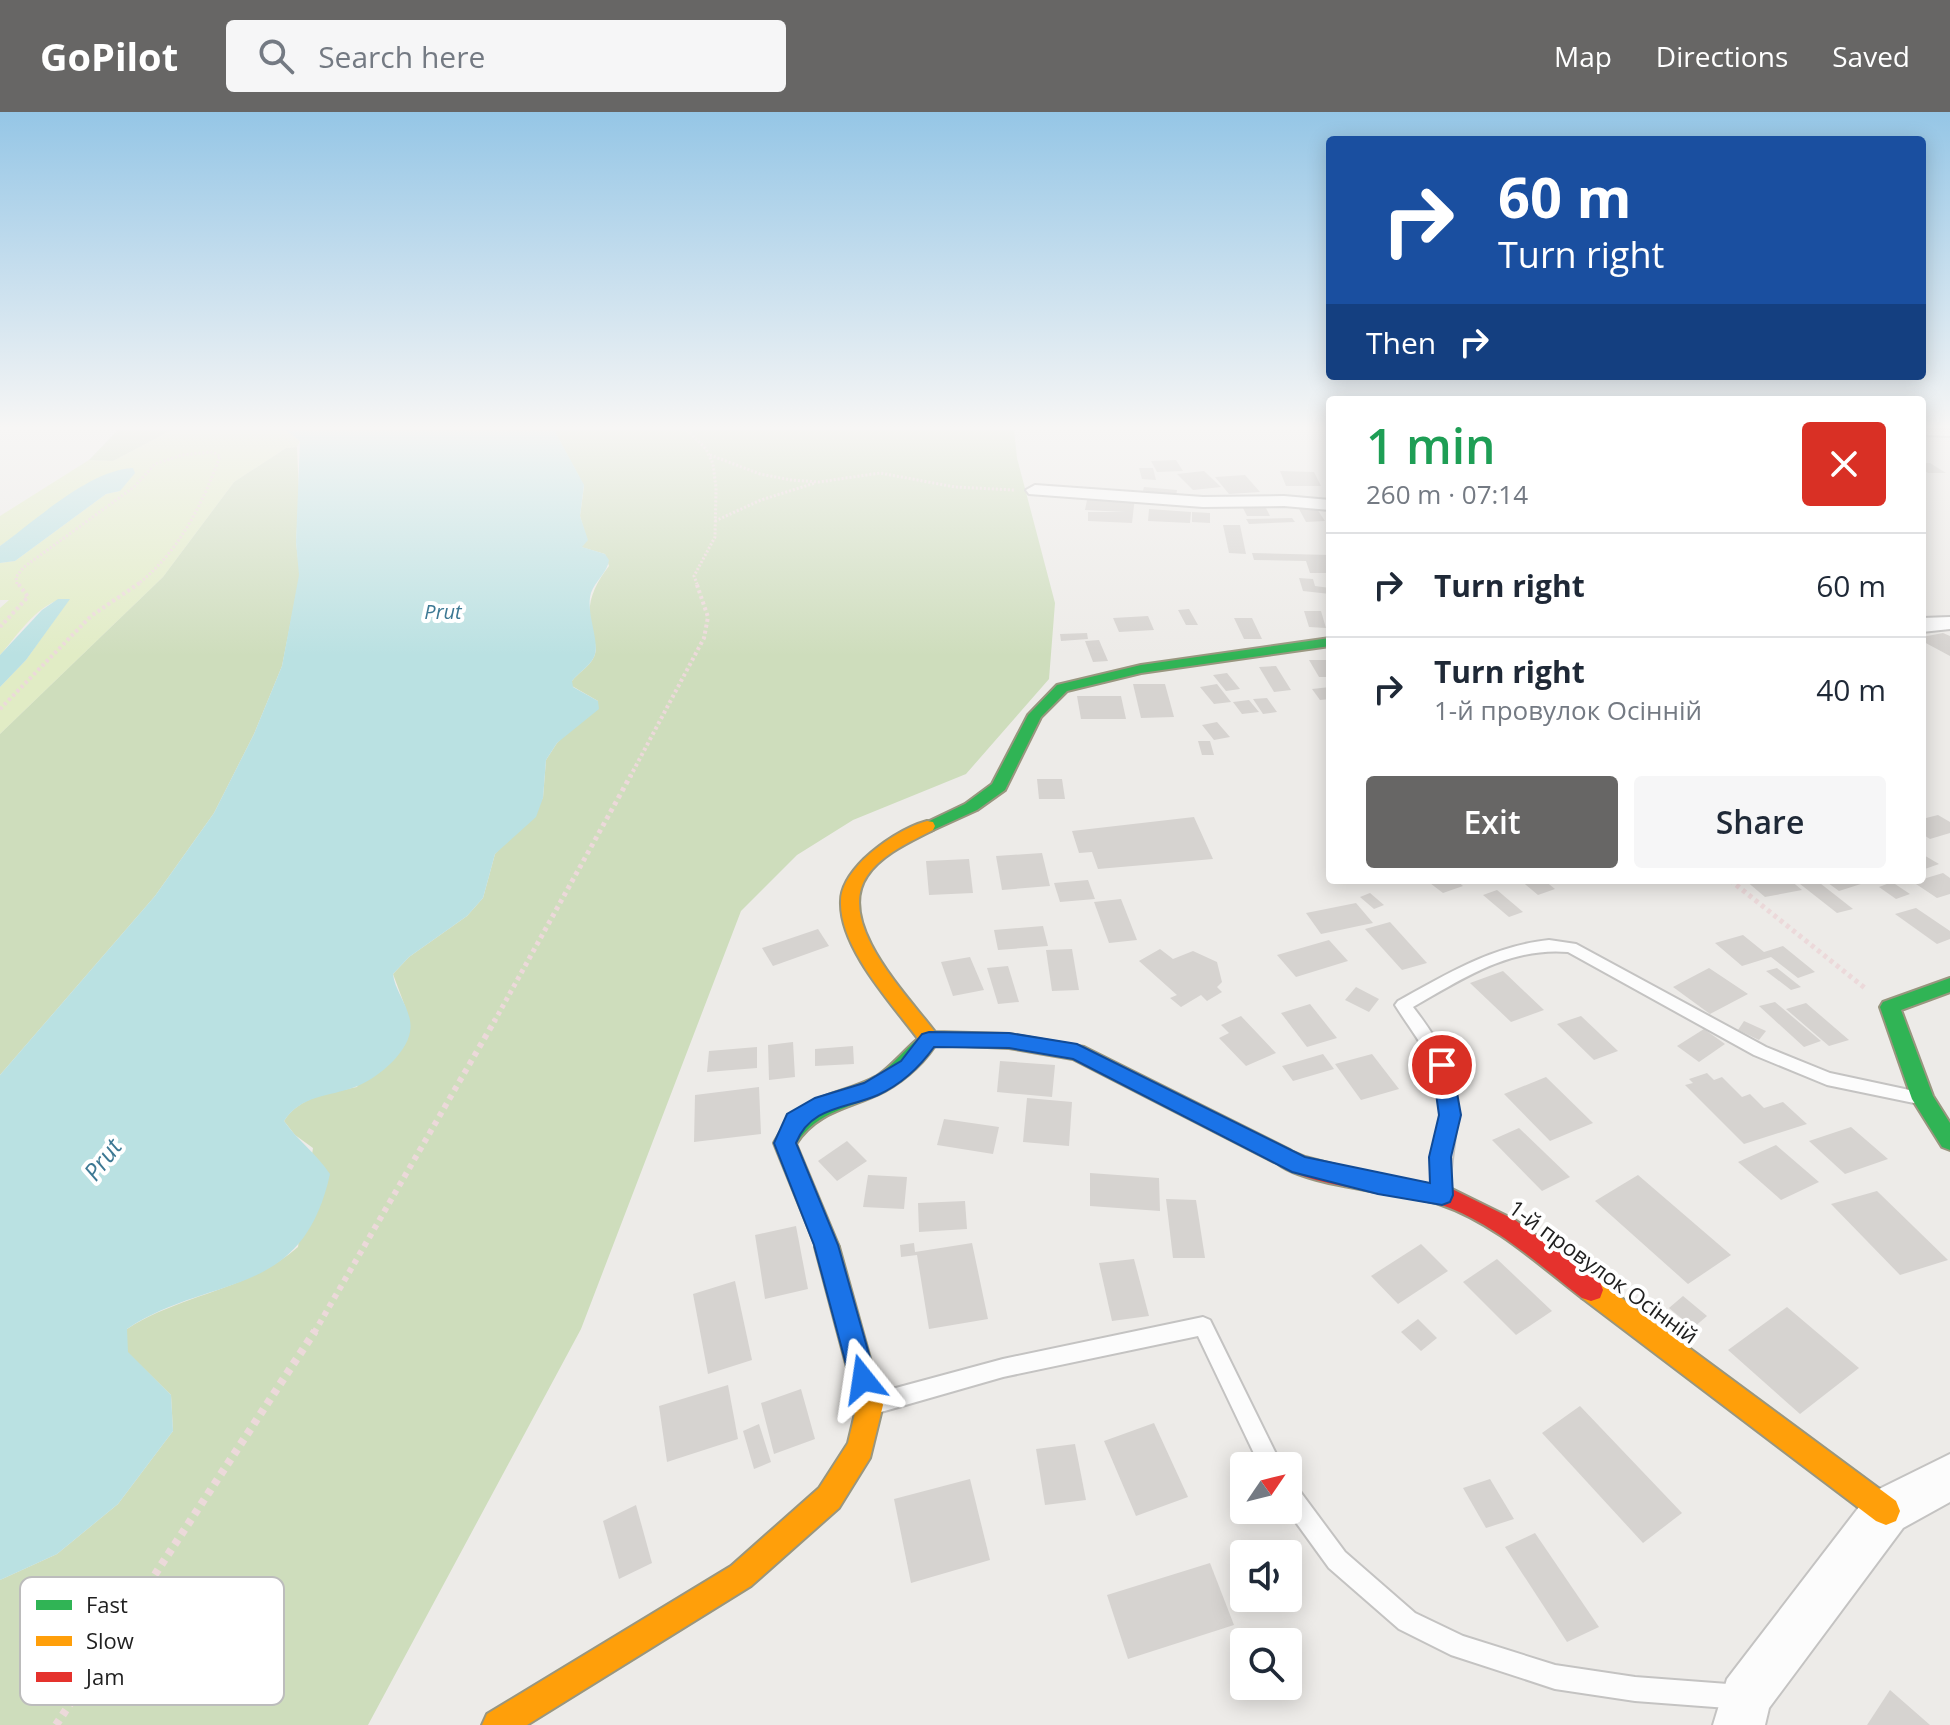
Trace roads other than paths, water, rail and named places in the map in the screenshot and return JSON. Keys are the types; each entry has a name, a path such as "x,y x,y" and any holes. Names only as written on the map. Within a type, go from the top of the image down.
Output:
{"street":[{"path":"1926,625 1950,623"},
{"path":"498,1725 741,1576 829,1498 860,1448 870,1405 826,1245 785,1143 794,1120 823,1104 871,1089 908,1066 929,1039 912,1010 866,960 852,925 849,889 869,858 907,834 991,796 1005,777 1037,712 1056,692 1087,680 1200,657 1326,642"},
{"path":"1950,985 1890,1007 1923,1099 1950,1141"},
{"name":"1-й провулок Осінній","path":"929,1039 1009,1041 1077,1052 1300,1165 1378,1185 1442,1195 1507,1227 1886,1511"},
{"path":"1742,1711 1886,1511 1950,1477"}],"lane":[{"path":"1442,1195 1440,1157 1450,1115 1442,1065 1424,1032 1403,1005 1491,958 1549,943 1571,947 1760,1051 1827,1079 1923,1099"},
{"path":"870,1405 1003,1368 1203,1326 1264,1452"},
{"path":"1302,1513 1337,1560 1407,1621 1459,1647 1555,1677 1635,1689 1742,1711"}],"water":[{"path":"53,505 91,505 15,561 0,563 0,546"},
{"name":"Prut","path":"297,505 581,505 580,516 588,540 582,547 605,554 609,560 591,593 596,651 590,663 572,681 573,687 598,701 599,709 557,743 546,760 543,798 536,817 495,854 483,898 467,916 409,957 393,974 409,1017 410,1032 403,1049 371,1079 307,1101 284,1121 330,1174 317,1215 298,1244 276,1264 250,1278 159,1311 127,1329 128,1352 171,1395 173,1431 118,1504 57,1554 0,1580 0,1075 155,896 214,813 254,734 282,666 299,575"},
{"path":"58,599 70,599 26,660 0,687 0,655 42,610"}]}
